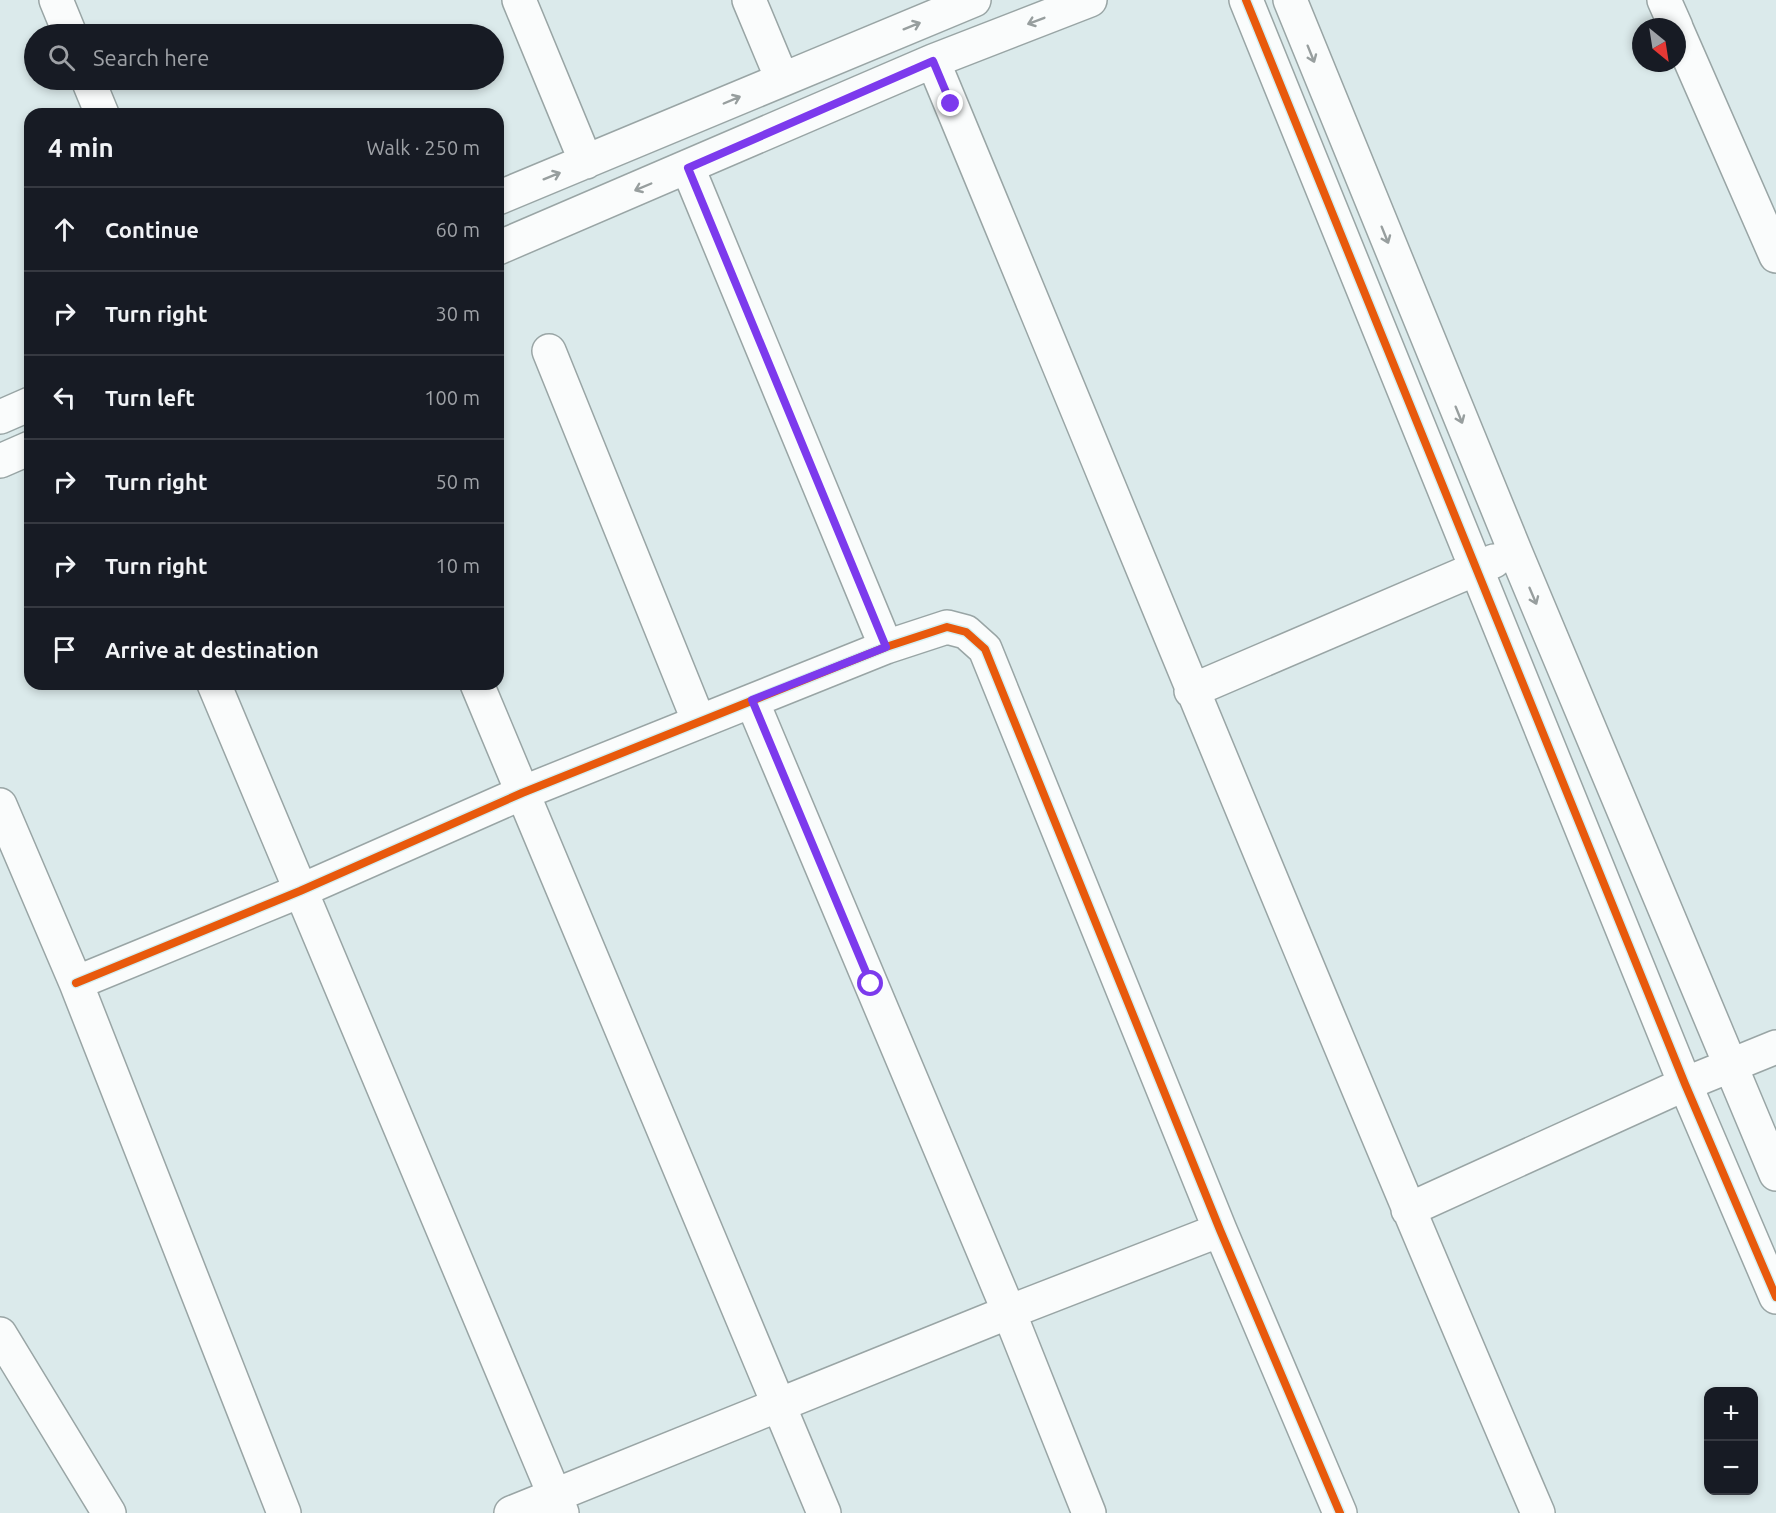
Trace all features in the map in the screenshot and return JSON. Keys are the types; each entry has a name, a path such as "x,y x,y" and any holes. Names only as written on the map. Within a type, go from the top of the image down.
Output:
{"street":[{"path":"56,0 66,24"},
{"path":"519,0 586,162"},
{"path":"749,0 782,79"},
{"path":"504,196 974,0"},
{"path":"504,245 933,61 1090,0"},
{"path":"1246,0 1685,1084 1776,1297"},
{"path":"1290,0 1515,551 1776,1174"},
{"path":"1664,0 1672,18"},
{"path":"1686,51 1776,256"},
{"path":"933,61 1123,518 1191,691 1408,1210 1538,1513"},
{"path":"92,90 100,108"},
{"path":"688,168 886,647"},
{"path":"549,351 699,722"},
{"path":"0,417 24,407"},
{"path":"0,462 24,451"},
{"path":"1191,691 1515,551"},
{"path":"76,982 300,891 522,793 886,647 947,627 966,632 985,649 1220,1230 1340,1513"},
{"path":"216,690 559,1503"},
{"path":"479,690 781,1404 824,1513"},
{"path":"752,700 1009,1312 1089,1513"},
{"path":"0,805 76,982 284,1513"},
{"path":"1408,1210 1685,1084 1776,1047"},
{"path":"511,1513 559,1503 781,1404 1220,1230"},
{"path":"0,1334 108,1513"}],"cycle path":[{"path":"1246,0 1685,1084 1776,1297"},
{"path":"76,983 300,891 522,793 886,647 947,627 966,632 985,649 1220,1230 1340,1513"}],"route":[{"path":"871,984 752,700 886,647 688,168 933,61 951,104"}]}
